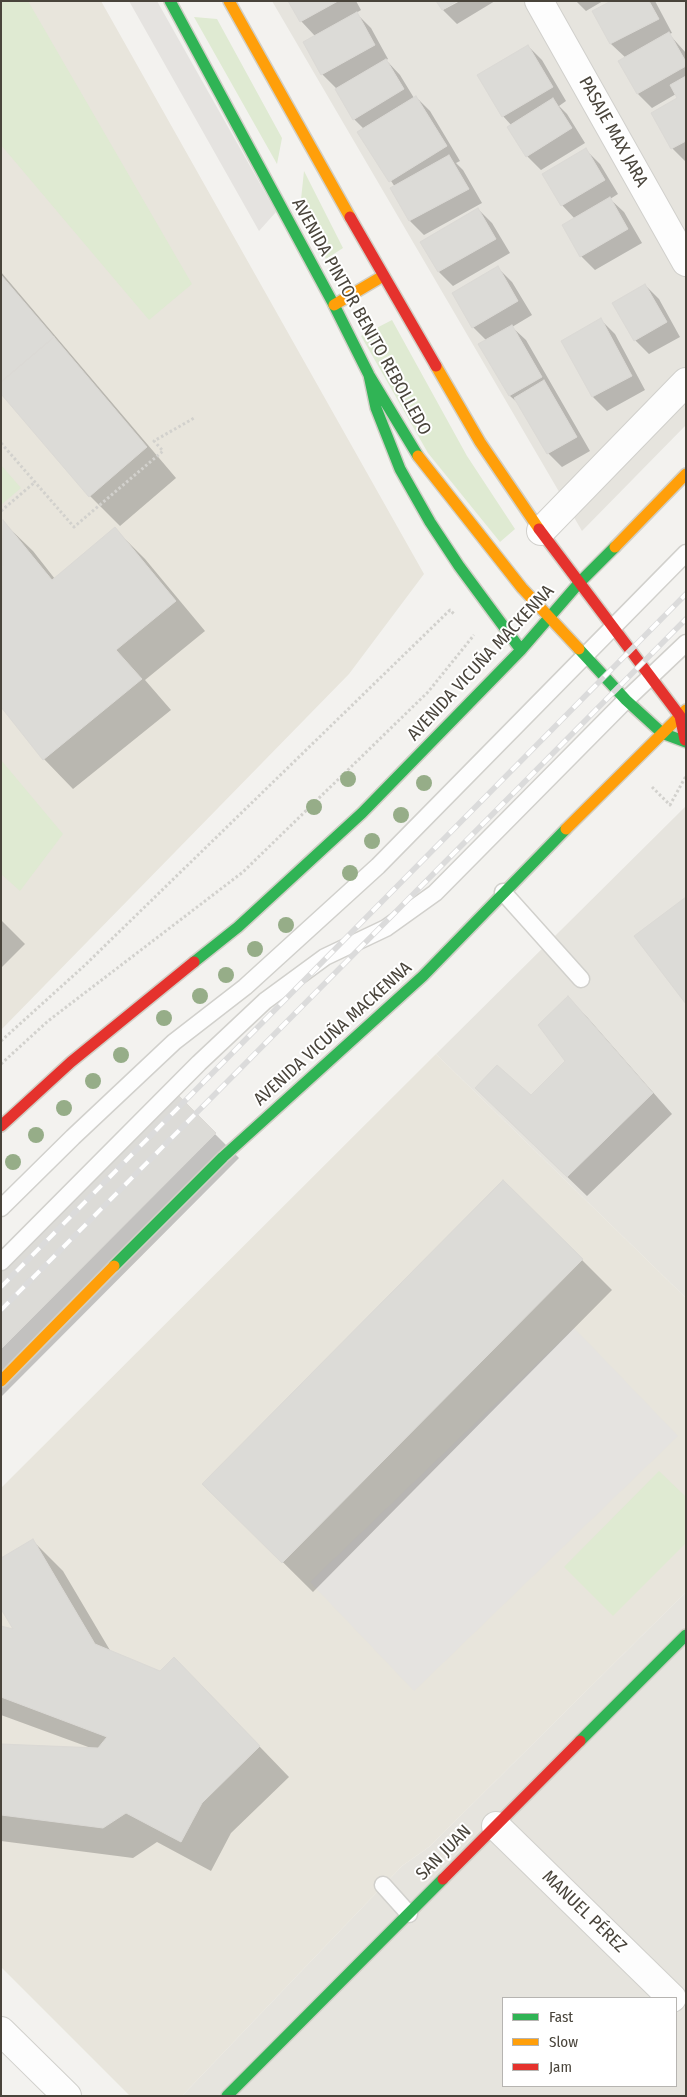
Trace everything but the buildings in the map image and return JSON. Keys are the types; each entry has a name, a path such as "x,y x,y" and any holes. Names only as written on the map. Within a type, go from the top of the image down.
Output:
{"street":[{"name":"AVENIDA PINTOR BENITO REBOLLEDO","path":"170,1 334,305 369,375 421,460 487,546 549,618 626,700 662,733"},
{"path":"229,1 383,276 480,442 579,583 650,676 683,713 686,742 662,733"},
{"name":"PASAJE MAX JARA","path":"539,1 686,262"},
{"path":"334,305 383,276"},
{"path":"369,375 376,408 400,469 435,530 459,566 521,650"},
{"path":"541,531 686,382"},
{"name":"AVENIDA VICUÑA MACKENNA","path":"1,1126 72,1062 238,927 362,813 521,650 579,583 686,474"},
{"name":"AVENIDA VICUÑA MACKENNA","path":"1,1382 223,1157 423,976 503,892 683,713"},
{"name":"SAN JUAN","path":"227,2096 686,1634"},
{"name":"MANUEL PÉREZ","path":"496,1826 671,1997"},
{"path":"677,2003 686,2012"},
{"path":"1,2031 68,2096"}],"lane":[{"path":"1,1208 174,1042 245,987 378,866 686,553"},
{"path":"1,1262 265,1001 325,957 386,928 435,893 650,676 686,643"},
{"path":"503,892 581,979"},
{"path":"383,1885 409,1914"}],"path":[{"path":"1,443 74,527 163,451 154,441 194,418"},
{"path":"1,510 35,482"},
{"path":"1,1041 84,966 450,610 455,616"},
{"path":"1,1064 48,1021 243,872 428,692 474,635 495,614"},
{"path":"630,765 670,805 686,776"}],"shaded area":[{"path":"1,1 101,1 424,574 349,674 1,1030"},
{"path":"129,1 157,1 276,212 259,231"},
{"path":"272,1 686,1 686,425 582,531"},
{"path":"686,806 686,1298 436,1054"},
{"path":"436,1054 686,1298 686,1592 429,1847 402,1866 182,2096 130,2096 1,1967 1,1488"},
{"path":"574,1328 678,1436 414,1691 310,1582"},
{"path":"686,1592 686,2096 182,2096 402,1866 429,1847"}],"green space":[{"path":"1,1 28,1 192,284 149,320 1,145"},
{"path":"194,17 217,19 282,138 277,164"},
{"path":"304,171 343,248 326,259 300,209"},
{"path":"392,320 467,456 515,529 500,542 428,453 361,336"},
{"path":"1,465 21,488 1,505"},
{"path":"1,760 63,834 20,891 1,874"},
{"path":"659,1471 686,1497 686,1543 613,1616 564,1567"}],"railway":[{"path":"1,1287 686,594"},
{"path":"1,1310 686,619"}],"traffic: fast":[{"path":"170,1 334,305 369,375 418,456"},
{"path":"369,375 376,408 400,469 430,522 459,566 521,650"},
{"path":"194,962 238,927 362,813 521,650 579,583 615,547"},
{"path":"579,649 626,700 662,733 686,742"},
{"path":"114,1266 223,1157 423,976 566,829"},
{"path":"580,1741 686,1635"},
{"path":"227,2096 443,1879"}],"traffic: slow":[{"path":"229,1 350,217"},
{"path":"334,305 383,276"},
{"path":"436,366 480,442 539,529"},
{"path":"418,456 522,588 579,649"},
{"path":"615,547 686,474"},
{"path":"566,829 686,710"},
{"path":"1,1381 114,1266"}],"traffic: jam":[{"path":"350,217 436,366"},
{"path":"539,529 680,716 685,740"},
{"path":"1,1126 71,1062 194,962"},
{"path":"443,1879 580,1741"}]}
